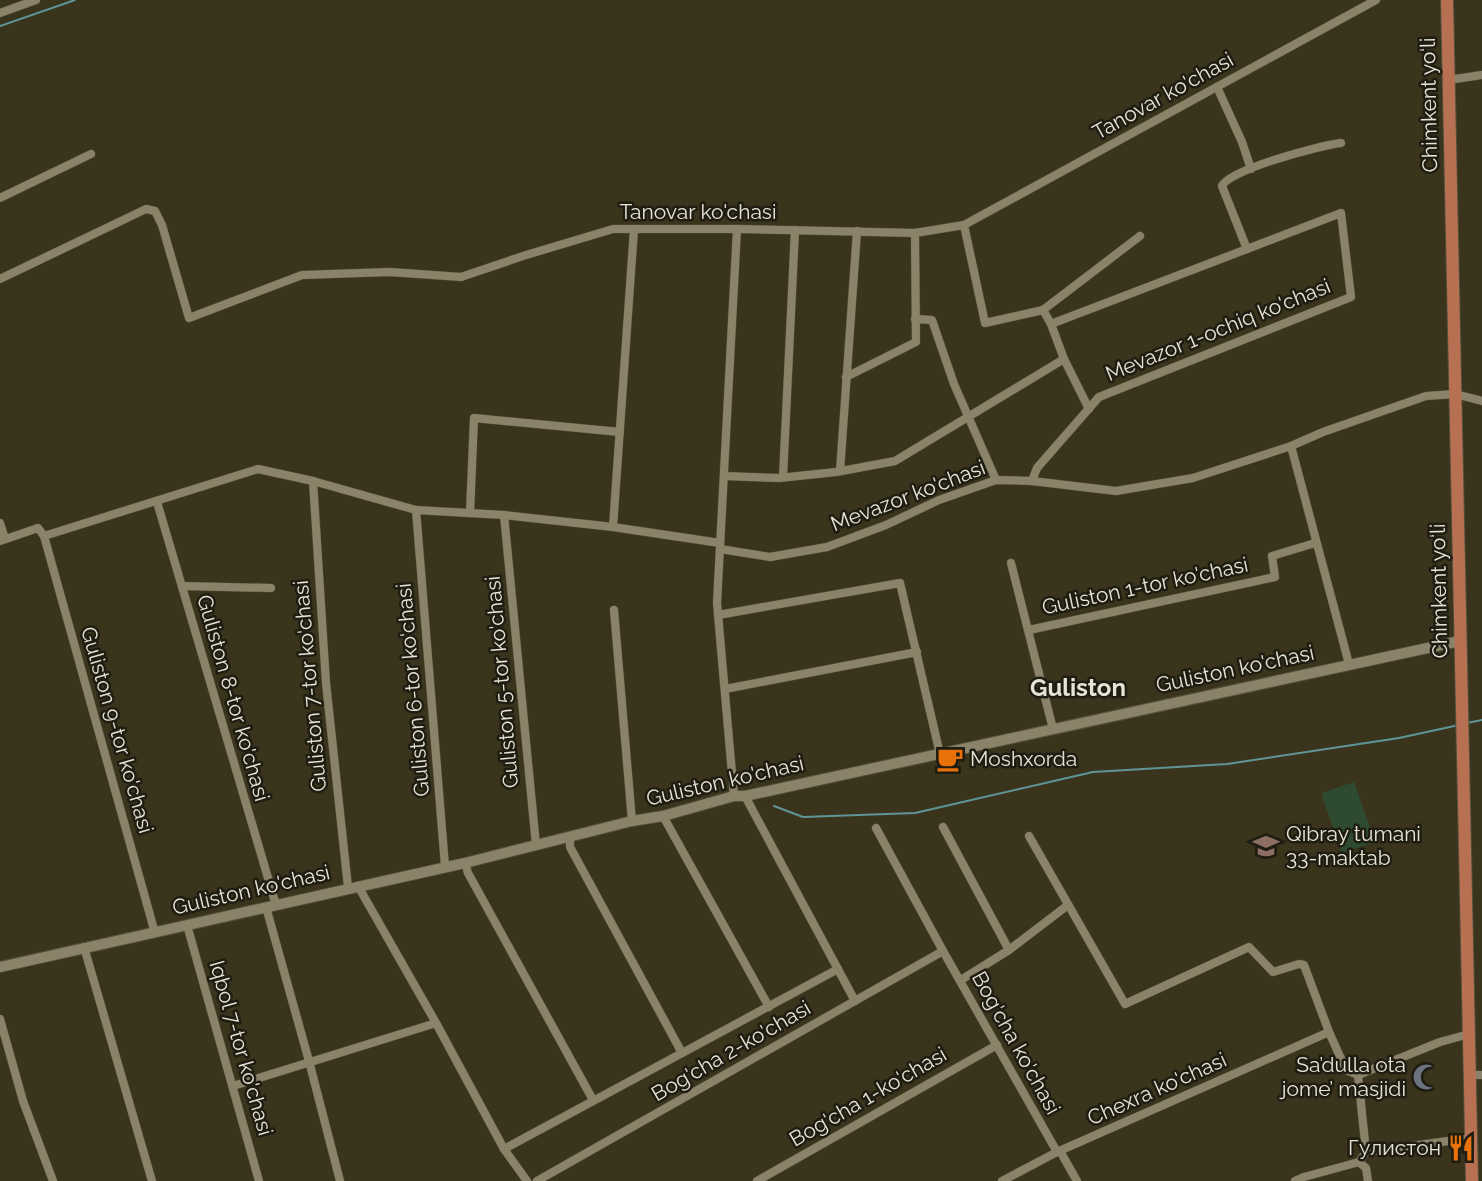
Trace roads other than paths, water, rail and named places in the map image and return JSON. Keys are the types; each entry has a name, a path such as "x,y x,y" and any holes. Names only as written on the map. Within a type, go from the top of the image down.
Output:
{"highway":[{"name":"Chimkent yo‘li","path":"1447,0 1469,1034 1476,1075 1471,1138 1472,1181"}],"main road":[{"name":"Guliston ko'chasi","path":"0,967 465,863 739,796 1460,641"}],"street":[{"path":"0,13 36,0"},
{"name":"Tanovar ko'chasi","path":"0,279 146,209 155,211 162,225 189,318 302,275 390,272 461,277 613,229 915,233 964,225 1376,0"},
{"path":"1448,80 1482,75"},
{"path":"1217,87 1242,142 1251,169"},
{"path":"1051,324 1247,249 1222,186 1226,179 1299,152 1327,144 1341,143"},
{"path":"0,198 91,154"},
{"name":"Mevazor 1-ochiq ko'chasi","path":"1032,481 1037,468 1099,397 1351,297 1341,213 1247,249"},
{"path":"964,225 985,323 1043,310 1140,236"},
{"path":"613,527 634,229"},
{"path":"737,229 718,615 739,796 855,1001"},
{"path":"783,477 795,230"},
{"path":"840,471 857,231"},
{"path":"846,377 916,342 915,233"},
{"path":"1043,310 1089,409"},
{"path":"915,319 932,320 942,354 996,480"},
{"path":"724,476 783,477 840,471 895,461 1064,359"},
{"name":"Mevazor ko'chasi","path":"44,536 258,470 313,481 416,510 504,514 613,527 770,556 827,547 886,525 939,500 996,480 1032,481 1116,492 1193,478 1291,446 1323,432 1426,396 1455,394 1482,401"},
{"path":"470,513 474,418 620,432"},
{"path":"1291,446 1349,664"},
{"name":"Guliston 7-tor ko'chasi","path":"313,481 326,683 353,887"},
{"name":"Guliston 8-tor ko'chasi","path":"157,502 271,906 340,1181"},
{"name":"Guliston 6-tor ko'chasi","path":"416,510 445,866"},
{"name":"Guliston 5-tor ko'chasi","path":"504,514 536,845"},
{"path":"0,523 3,540 38,528 44,536"},
{"name":"Guliston 9-tor ko'chasi","path":"44,536 155,933"},
{"name":"Guliston 1-tor ko'chasi","path":"1029,630 1275,577 1272,556 1315,543"},
{"name":"Guliston 1-tor ko'chasi","path":"1011,563 1053,729"},
{"path":"718,615 900,583 940,754"},
{"path":"182,586 271,588"},
{"path":"614,610 632,821"},
{"path":"725,689 916,652"},
{"path":"663,816 769,1006"},
{"path":"943,827 1008,950"},
{"name":"Bog'cha ko'chasi","path":"876,828 943,951 1058,1152 1077,1181"},
{"path":"570,836 570,847 682,1053"},
{"path":"1029,836 1125,1004 1248,947 1274,972 1299,964 1304,965 1346,1070 1358,1075 1440,1042 1469,1034"},
{"path":"465,863 593,1100"},
{"path":"353,887 436,1023 504,1149 527,1181"},
{"path":"960,980 1008,950 1068,905"},
{"name":"Iqbol 7-tor ko'chasi","path":"187,925 260,1181"},
{"path":"84,947 152,1181"},
{"name":"Bog'cha 2-ko'chasi","path":"537,1181 943,951"},
{"path":"504,1149 838,969"},
{"path":"0,1019 23,1101 53,1181"},
{"path":"233,1086 436,1023"},
{"name":"Chexra ko'chasi","path":"1002,1181 1058,1152 1329,1032"},
{"name":"Bog'cha 1-ko'chasi","path":"757,1181 997,1045"},
{"path":"1295,1181 1359,1162 1365,1152 1358,1075"},
{"path":"1365,1152 1471,1138"},
{"path":"1359,1162 1366,1168 1368,1181"}],"waterway":[{"path":"0,26 75,0"},
{"path":"1467,723 1482,720"},
{"path":"774,806 803,817 915,813 1093,772 1227,764 1399,738 1459,725"}],"place":[{"name":"Moshxorda","path":"950,759"},
{"name":"Qibray tumani 33-maktab","path":"1266,846"},
{"name":"Sa’dulla ota jome’ masjidi","path":"1426,1077"},
{"name":"Гулистон","path":"1461,1148"}],"district":[{"name":"Guliston","path":"1078,688"}]}
